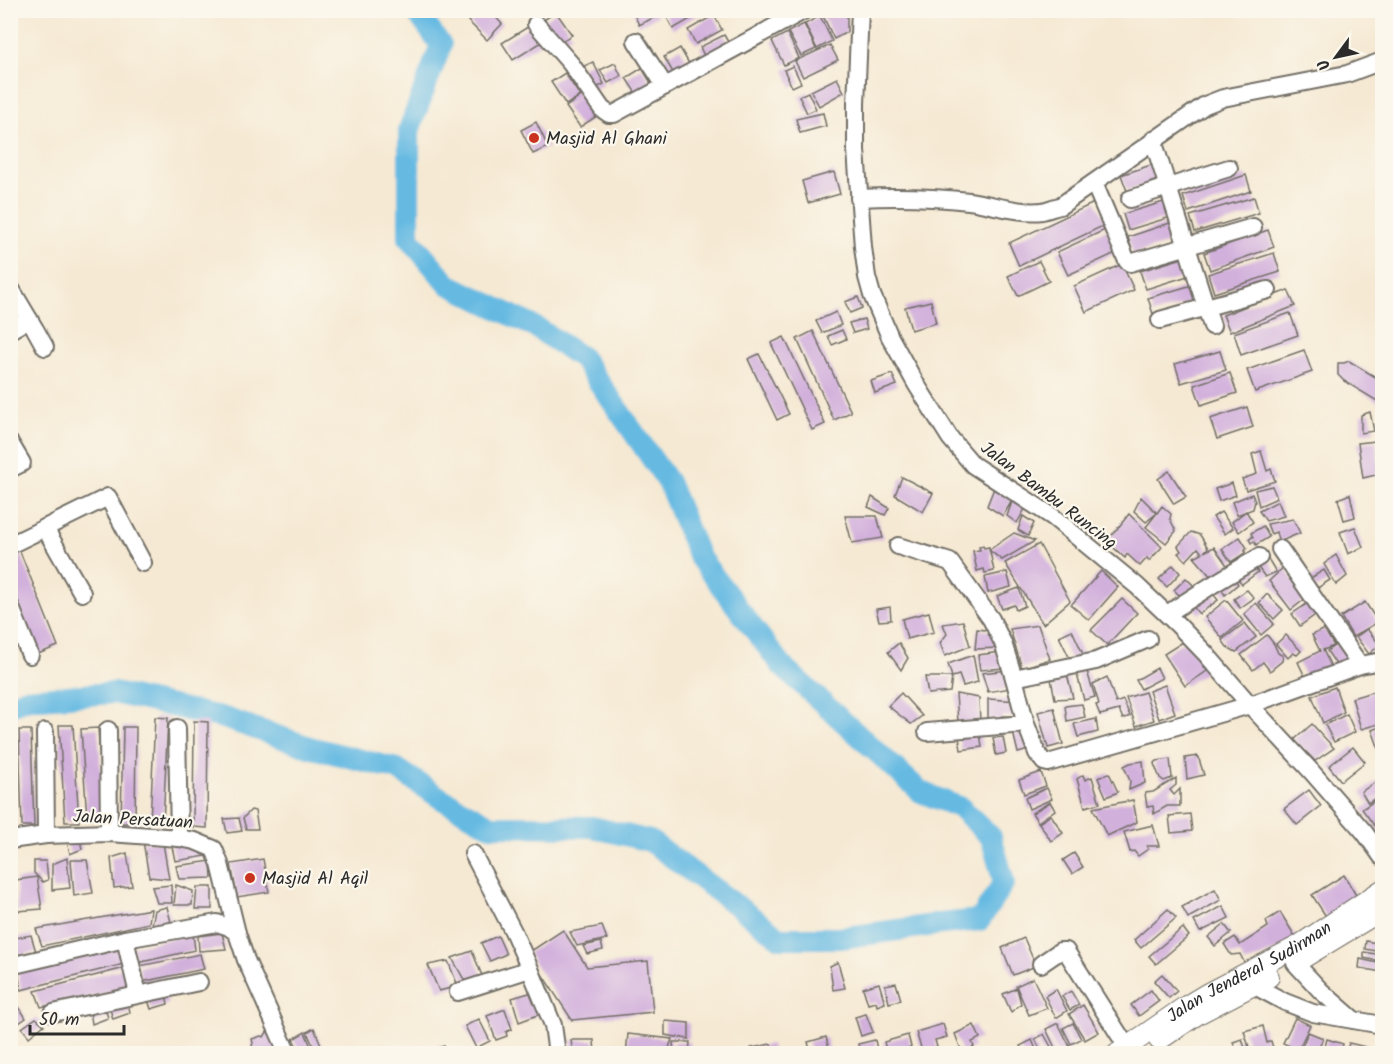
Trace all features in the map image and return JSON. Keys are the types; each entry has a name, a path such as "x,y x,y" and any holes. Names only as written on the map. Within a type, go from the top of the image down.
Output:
{"main road":[{"name":"Jalan Jenderal Sudirman","path":"1128,1051 1198,1014 1383,890"},
{"name":"Jalan Jenderal Sudirman","path":"1248,980 1295,963 1383,910"}],"street":[{"path":"536,24 571,64 602,109 607,114 614,114 805,10"},
{"name":"Jalan Bambu Runcing","path":"860,10 856,150 867,277 890,337 916,384 950,438 973,465 1053,518 1137,586 1167,614 1327,788 1383,857"},
{"path":"636,41 665,86"},
{"path":"859,198 928,198 968,201 1026,211 1042,211 1060,206 1206,105 1223,98 1347,74 1383,61"},
{"path":"1153,140 1212,326"},
{"path":"1130,199 1229,168"},
{"path":"1094,183 1130,263 1253,227"},
{"path":"10,287 45,347"},
{"path":"1160,320 1268,290"},
{"path":"10,330 29,319"},
{"path":"10,443 22,463 10,469"},
{"path":"10,545 108,497 143,563"},
{"path":"45,528 82,593"},
{"path":"898,546 950,562 991,619 1003,643 1026,724 1037,753 1044,762 1048,763 1250,705 1360,665 1383,661"},
{"path":"1280,549 1360,665"},
{"path":"1167,614 1259,557"},
{"path":"10,605 30,655"},
{"path":"1014,678 1096,661 1148,639"},
{"path":"927,732 1026,724"},
{"path":"177,728 178,838"},
{"path":"108,730 109,833"},
{"path":"45,732 46,835"},
{"name":"Jalan Persatuan","path":"10,840 46,835 109,833 178,838 195,841 214,849 246,960 288,1053"},
{"path":"473,854 530,969 553,1025 557,1053"},
{"path":"10,966 125,939 217,923 237,933"},
{"path":"125,939 138,994"},
{"path":"1041,964 1060,951 1066,951 1128,1051"},
{"path":"1295,963 1321,992 1354,1020"},
{"path":"458,992 530,969"},
{"path":"1248,980 1285,1002 1313,1013 1383,1026"},
{"path":"53,1013 199,982"}],"building":[{"path":"477,10 489,10 502,24 487,40 468,21"},
{"path":"632,10 655,10 657,16 639,25"},
{"path":"663,10 706,10 673,29"},
{"path":"835,10 847,10 847,32 834,39 823,16"},
{"path":"556,12 572,35 557,44 542,21"},
{"path":"714,15 722,30 696,44 688,30"},
{"path":"820,16 832,41 817,49 805,24"},
{"path":"804,24 816,49 801,56 788,32"},
{"path":"531,25 542,42 513,60 502,43"},
{"path":"787,33 799,58 784,65 772,41"},
{"path":"724,35 731,47 706,60 700,47"},
{"path":"830,45 838,60 803,77 795,61"},
{"path":"680,48 691,67 675,76 664,57"},
{"path":"593,62 604,84 593,90 582,67"},
{"path":"615,63 621,76 608,83 600,70"},
{"path":"793,66 801,83 792,87 784,70"},
{"path":"642,68 654,88 639,98 626,78"},
{"path":"565,73 580,96 566,105 551,82"},
{"path":"837,78 844,92 819,106 811,91"},
{"path":"808,92 816,109 807,113 799,96"},
{"path":"583,95 597,116 580,127 566,107"},
{"path":"823,113 826,126 800,133 796,119"},
{"name":"Masjid Al Ghani","path":"536,122 548,147 533,154 521,130"},
{"path":"1154,164 1160,179 1127,191 1121,175"},
{"path":"834,172 840,194 808,203 802,181"},
{"path":"1246,175 1251,191 1188,212 1183,196"},
{"path":"1254,197 1259,213 1195,232 1190,216"},
{"path":"1167,201 1171,217 1128,230 1123,214"},
{"path":"1096,202 1107,224 1019,266 1009,243"},
{"path":"1173,222 1179,240 1133,254 1128,237"},
{"path":"1107,229 1118,252 1068,275 1057,252"},
{"path":"1268,230 1274,247 1210,270 1204,253"},
{"path":"1274,253 1280,272 1214,293 1208,274"},
{"path":"1186,257 1191,275 1146,289 1140,271"},
{"path":"1039,261 1049,281 1018,296 1008,276"},
{"path":"1122,264 1134,290 1086,312 1074,286"},
{"path":"1192,285 1196,301 1153,314 1148,298"},
{"path":"1288,290 1295,306 1230,332 1223,315"},
{"path":"858,297 862,308 850,313 845,302"},
{"path":"931,301 936,323 911,330 905,307"},
{"path":"836,312 841,325 822,333 816,321"},
{"path":"1290,313 1298,335 1241,355 1234,333"},
{"path":"864,319 867,329 853,333 849,323"},
{"path":"842,330 846,339 832,345 828,336"},
{"path":"813,331 851,412 834,420 797,339"},
{"path":"784,337 825,424 812,430 771,343"},
{"path":"1304,350 1312,372 1255,392 1247,370"},
{"path":"1220,351 1226,370 1181,383 1175,364"},
{"path":"759,354 789,414 777,420 748,359"},
{"path":"1349,361 1382,381 1382,404 1338,375 1338,363"},
{"path":"1230,373 1237,393 1201,405 1194,385"},
{"path":"892,374 897,385 875,393 871,381"},
{"path":"1247,407 1253,427 1217,439 1210,419"},
{"path":"1370,412 1374,431 1361,433 1361,415"},
{"path":"1376,441 1380,474 1363,478 1358,443"},
{"path":"1261,451 1267,471 1271,469 1275,481 1246,490 1242,479 1257,474 1252,454"},
{"path":"1169,471 1186,497 1174,504 1158,479"},
{"path":"902,477 933,493 923,512 895,495"},
{"path":"1232,483 1236,495 1219,501 1215,489"},
{"path":"1272,486 1277,498 1259,506 1255,490"},
{"path":"994,488 1013,499 1003,516 987,506"},
{"path":"1252,494 1255,501 1253,509 1237,515 1232,502"},
{"path":"1350,494 1355,517 1344,520 1338,499"},
{"path":"872,497 889,508 885,515 868,507"},
{"path":"1141,497 1157,513 1146,522 1134,511"},
{"path":"1013,499 1025,509 1017,523 1007,516"},
{"path":"1278,501 1284,516 1266,521 1259,511"},
{"path":"1162,506 1171,514 1170,519 1176,531 1166,543 1146,527"},
{"path":"1246,511 1253,522 1239,532 1232,522"},
{"path":"1221,512 1233,528 1225,534 1213,517"},
{"path":"1129,514 1162,547 1149,561 1147,558 1140,566 1127,554 1125,558 1105,540 1114,533"},
{"path":"845,516 877,516 883,538 852,543"},
{"path":"1023,516 1034,523 1028,536 1018,530"},
{"path":"1293,519 1300,533 1279,542 1276,532 1271,534 1267,524"},
{"path":"1263,526 1269,537 1256,545 1254,541 1251,543 1249,539 1253,537 1251,533"},
{"path":"1355,527 1363,547 1348,554 1340,532"},
{"path":"1191,532 1200,535 1208,548 1204,552 1214,547 1229,568 1212,578 1194,557 1202,553 1198,548 1186,561 1178,553 1181,551 1178,546"},
{"path":"1014,533 1035,541 1002,560 989,550"},
{"path":"1240,537 1247,548 1245,553 1231,562 1222,549"},
{"path":"1039,544 1070,601 1043,624 1005,563"},
{"path":"979,547 984,548 989,547 994,571 985,573 984,569 977,571 973,551 980,550"},
{"path":"19,549 58,646 38,654 10,586 10,553"},
{"path":"1336,555 1347,576 1336,585 1324,564"},
{"path":"1267,557 1276,572 1265,577 1254,562"},
{"path":"1251,563 1258,572 1242,584 1235,575"},
{"path":"1173,565 1180,573 1167,587 1159,579"},
{"path":"1284,567 1306,598 1291,610 1269,581"},
{"path":"1324,570 1330,580 1316,589 1309,579"},
{"path":"1101,571 1118,587 1089,620 1071,605"},
{"path":"1007,572 1011,587 988,593 985,577"},
{"path":"1233,576 1238,584 1225,595 1219,585"},
{"path":"1186,578 1195,587 1181,597 1174,590"},
{"path":"1019,588 1025,606 1016,610 1014,605 1002,609 997,596"},
{"path":"1210,590 1218,600 1199,614 1191,604"},
{"path":"1247,590 1254,598 1240,608 1234,599"},
{"path":"1267,594 1283,610 1274,619 1259,603"},
{"path":"1122,599 1137,613 1107,645 1091,630"},
{"path":"1226,600 1243,621 1222,638 1205,617"},
{"path":"1311,601 1318,613 1300,626 1292,614"},
{"path":"1365,602 1378,622 1353,637 1341,617"},
{"path":"1256,603 1274,624 1261,635 1244,614"},
{"path":"890,607 891,620 879,621 876,609"},
{"path":"929,612 934,632 907,639 902,619"},
{"path":"963,621 970,646 945,656 940,643 947,634 943,624"},
{"path":"1245,623 1256,637 1236,652 1227,647 1222,640"},
{"path":"1038,625 1050,659 1022,668 1010,629"},
{"path":"977,629 993,631 999,648 975,649"},
{"path":"1324,629 1334,646 1323,650 1333,671 1308,683 1298,662 1320,651 1312,635"},
{"path":"1367,629 1380,645 1369,654 1356,637"},
{"path":"1072,630 1083,654 1071,661 1059,636"},
{"path":"1267,635 1278,653 1283,656 1282,661 1270,671 1263,662 1253,670 1241,655"},
{"path":"1286,635 1301,651 1297,655 1293,653 1288,658 1276,644"},
{"path":"1186,640 1207,671 1185,686 1164,654"},
{"path":"899,643 908,658 901,670 888,652"},
{"path":"1338,644 1350,662 1339,669 1327,651"},
{"path":"1001,652 1005,668 980,670 978,655"},
{"path":"973,655 978,682 963,686 959,675 952,677 948,664"},
{"path":"1086,668 1095,697 1084,700 1076,671"},
{"path":"1157,668 1162,678 1141,689 1136,680"},
{"path":"1008,670 1011,688 988,692 982,673"},
{"path":"1067,674 1073,698 1055,699 1051,679"},
{"path":"925,677 952,677 950,692 928,694"},
{"path":"1107,677 1116,703 1123,700 1130,716 1123,719 1119,710 1100,715 1093,684"},
{"path":"1165,685 1175,713 1159,719 1149,691"},
{"path":"1335,687 1344,712 1323,723 1312,696"},
{"path":"1382,689 1382,723 1361,729 1352,698"},
{"path":"1145,692 1154,720 1136,726 1126,698"},
{"path":"901,693 922,716 911,724 888,706"},
{"path":"956,694 979,698 980,723 958,722"},
{"path":"988,699 1020,701 1019,717 1003,716 1001,721 988,718"},
{"path":"1082,704 1085,717 1067,721 1065,706"},
{"path":"1054,708 1063,744 1048,748 1038,712"},
{"path":"1347,714 1355,732 1334,742 1325,725"},
{"path":"155,717 168,718 163,823 150,822"},
{"path":"1096,719 1098,732 1078,737 1074,724"},
{"path":"194,721 208,722 207,828 193,827"},
{"path":"1312,724 1334,748 1315,761 1294,740"},
{"path":"59,725 73,725 79,822 65,822"},
{"path":"1382,726 1382,748 1379,749 1372,730"},
{"path":"123,727 136,727 135,823 121,823"},
{"path":"98,728 104,818 87,819 81,729"},
{"path":"1027,729 1032,749 1018,753 1013,732"},
{"path":"19,730 31,730 34,826 22,826"},
{"path":"980,734 982,747 961,750 959,737"},
{"path":"1003,737 1006,753 996,755 993,738"},
{"path":"1353,747 1365,762 1341,781 1329,766"},
{"path":"1198,756 1204,775 1187,779 1185,758"},
{"path":"1170,759 1172,778 1164,781 1160,778 1154,764 1157,761"},
{"path":"1143,761 1145,783 1129,790 1130,781 1124,766"},
{"path":"1041,772 1046,786 1024,794 1019,780"},
{"path":"1109,773 1118,792 1106,797 1098,778"},
{"path":"1083,775 1085,780 1092,777 1100,803 1085,807 1077,779"},
{"path":"1176,778 1176,785 1170,790 1174,795 1180,789 1180,806 1167,806 1154,814 1153,806 1147,807 1145,793 1153,792"},
{"path":"1377,781 1382,794 1368,803 1361,792"},
{"path":"1047,788 1052,799 1029,809 1025,798"},
{"path":"1309,790 1321,806 1297,825 1284,809"},
{"path":"1382,796 1382,836 1362,809"},
{"path":"1133,800 1137,822 1107,836 1093,808"},
{"path":"1050,802 1055,810 1038,822 1032,813"},
{"path":"251,810 255,811 258,829 246,829 243,818"},
{"path":"1190,814 1192,831 1171,833 1169,816"},
{"path":"1051,815 1063,833 1051,841 1039,823"},
{"path":"239,818 242,831 227,833 224,819"},
{"path":"1153,825 1159,846 1147,846 1148,849 1138,856 1134,851 1130,852 1124,832"},
{"path":"80,839 82,849 70,854 67,841"},
{"path":"143,841 163,843 169,879 149,877"},
{"path":"171,842 202,846 207,856 175,861"},
{"path":"127,853 132,886 114,888 111,858"},
{"path":"1074,853 1083,867 1072,874 1063,860"},
{"path":"67,858 70,888 52,890 52,864"},
{"name":"Masjid Al Aqil","path":"263,859 269,892 237,897 231,864"},
{"path":"71,860 87,860 93,893 74,896"},
{"path":"34,861 46,861 48,880 43,882 34,873"},
{"path":"211,861 212,878 179,879 176,866"},
{"path":"1344,875 1360,902 1329,921 1312,895"},
{"path":"37,877 42,909 17,911 16,880"},
{"path":"171,885 172,903 157,903 152,887"},
{"path":"176,885 193,891 192,905 174,905"},
{"path":"197,887 212,887 212,909 195,909"},
{"path":"1215,889 1221,900 1188,918 1182,907"},
{"path":"1223,906 1229,918 1200,932 1194,921"},
{"path":"167,907 171,922 152,925 155,910"},
{"path":"151,909 149,923 42,946 36,929"},
{"path":"1168,909 1176,918 1141,948 1134,940"},
{"path":"1280,912 1298,941 1245,964 1240,954 1231,955 1224,944 1235,937 1240,945 1268,927 1266,921"},
{"path":"1224,924 1231,933 1215,946 1208,937"},
{"path":"602,926 607,939 577,946 570,932"},
{"path":"1183,928 1189,936 1156,964 1149,956"},
{"path":"563,930 587,967 648,961 653,1012 572,1020 528,953"},
{"path":"222,933 226,949 199,951 198,936"},
{"path":"193,934 195,950 137,963 132,947"},
{"path":"31,935 36,952 10,956 10,939"},
{"path":"498,936 506,954 490,961 481,943"},
{"path":"1024,938 1036,966 1013,975 1002,948"},
{"path":"1366,941 1382,944 1382,952 1365,949"},
{"path":"601,942 603,950 587,954 583,946"},
{"path":"121,947 124,964 21,990 18,973"},
{"path":"472,951 483,978 466,983 452,958"},
{"path":"1364,952 1382,955 1382,962 1364,958"},
{"path":"200,954 204,969 141,982 139,966"},
{"path":"1360,959 1382,964 1382,972 1359,968"},
{"path":"448,961 458,986 439,991 428,965"},
{"path":"838,962 845,988 833,990 830,966"},
{"path":"125,968 131,988 41,1007 35,991"},
{"path":"1162,974 1177,991 1169,998 1154,981"},
{"path":"1033,978 1047,1008 1029,1015 1016,986"},
{"path":"879,983 885,1003 877,1006 876,1002 868,1004 863,988"},
{"path":"896,983 901,1000 889,1003 885,985"},
{"path":"1017,988 1021,1004 1011,1012 1003,994"},
{"path":"1056,989 1067,1011 1056,1018 1045,996"},
{"path":"1151,990 1159,1001 1139,1016 1131,1005"},
{"path":"536,991 543,1013 519,1022 512,998"},
{"path":"1071,991 1079,1005 1070,1010 1062,996"},
{"path":"166,994 168,1004 151,1009 147,997"},
{"path":"128,1001 130,1013 113,1019 109,1006"},
{"path":"1083,1005 1099,1032 1085,1040 1069,1014"},
{"path":"19,1007 26,1018 10,1029 10,1013"},
{"path":"105,1007 108,1018 92,1024 90,1010"},
{"path":"505,1009 512,1029 506,1032 507,1036 496,1040 487,1016"},
{"path":"866,1014 873,1032 861,1036 855,1017"},
{"path":"36,1018 44,1025 29,1037 22,1028"},
{"path":"1295,1018 1310,1025 1298,1050 1283,1043"},
{"path":"479,1019 490,1041 476,1048 465,1026"},
{"path":"665,1021 689,1023 689,1039 665,1035"},
{"path":"1058,1023 1071,1049 1062,1054 1058,1054 1046,1029"},
{"path":"1073,1023 1081,1039 1071,1044 1063,1028"},
{"path":"943,1024 947,1037 935,1040 939,1054 923,1054 916,1032"},
{"path":"974,1025 980,1038 972,1042 974,1047 962,1052 955,1034"},
{"path":"1263,1026 1267,1043 1271,1041 1275,1054 1251,1054 1244,1031"},
{"path":"314,1028 325,1054 317,1054 307,1032"},
{"path":"276,1029 283,1051 276,1054 255,1054 252,1039 264,1037 267,1032"},
{"path":"305,1032 314,1054 301,1054 293,1039"},
{"path":"1308,1032 1323,1038 1316,1054 1299,1054"},
{"path":"628,1034 672,1039 668,1051 626,1054"},
{"path":"1044,1034 1055,1054 1043,1054 1035,1039"},
{"path":"908,1035 911,1047 905,1051 905,1054 887,1054 884,1042"},
{"path":"826,1037 830,1052 811,1054 808,1042"},
{"path":"1242,1039 1247,1054 1237,1054 1233,1042"},
{"path":"1327,1039 1343,1044 1341,1054 1323,1054"},
{"path":"571,1040 594,1040 595,1054 573,1054"},
{"path":"875,1040 878,1054 860,1054 858,1044"},
{"path":"1032,1040 1038,1054 1023,1054 1020,1046"},
{"path":"673,1042 690,1042 689,1054 674,1054"},
{"path":"1349,1043 1374,1049 1372,1054 1346,1054"},
{"path":"771,1044 773,1054 752,1054 751,1048"},
{"path":"444,1046 444,1054 420,1054 420,1053"}],"waterway":[{"path":"10,706 24,699 114,693 224,718 309,747 397,769 442,799 491,826 592,827 650,841 780,938 840,938 980,920 1004,882 991,837 961,808 921,792 782,666 699,557 668,482 582,358 537,328 448,284 409,238 409,130 441,45 415,10"}],"place":[{"name":"Masjid Al Ghani","path":"534,138"},
{"name":"Masjid Al Aqil","path":"250,878"}]}
